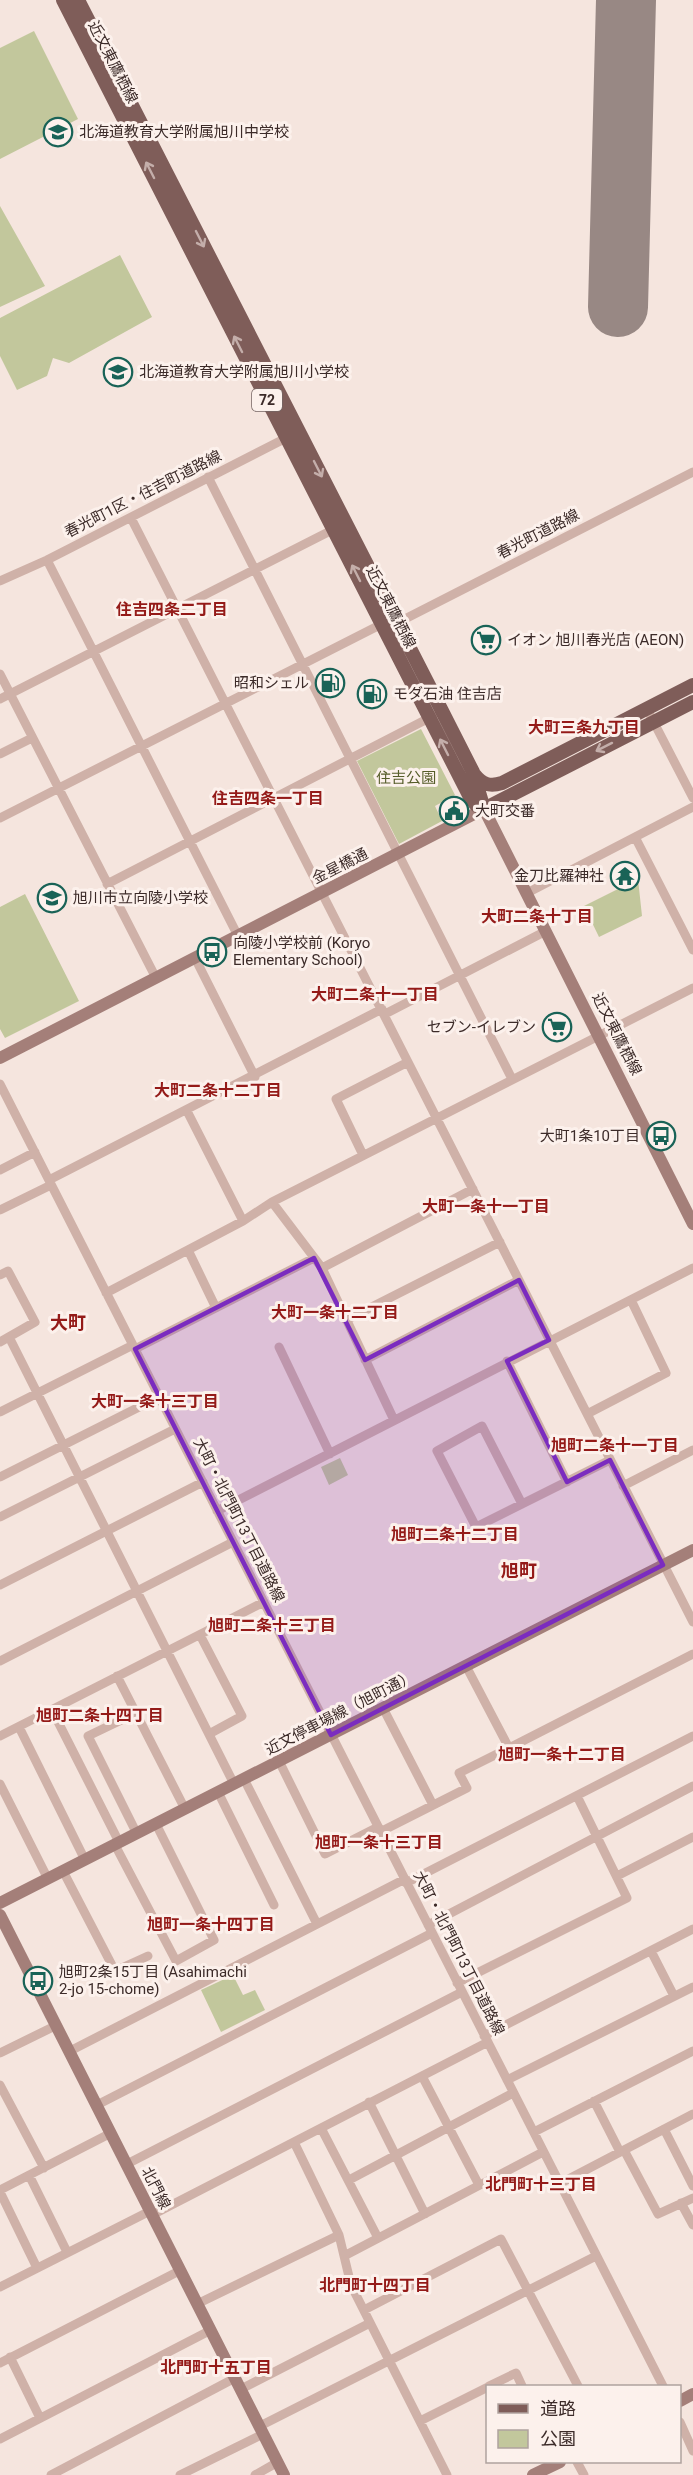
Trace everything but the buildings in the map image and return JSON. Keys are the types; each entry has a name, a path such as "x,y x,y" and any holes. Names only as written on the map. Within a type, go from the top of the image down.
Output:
{"main road":[{"name":"近文東鷹栖線","path":"63,0 340,526 397,623 471,799 477,806 484,808"},
{"name":"近文東鷹栖線","path":"78,0 292,435"},
{"name":"近文東鷹栖線","path":"340,526 382,624 473,772"},
{"path":"473,772 481,782 492,786 502,783 693,685"},
{"name":"金星橋通","path":"484,808 693,702"},
{"name":"72","path":"473,772 484,808"},
{"path":"484,808 502,783"}],"street":[{"name":"春光町1区・住吉町道路線","path":"0,581 131,518 292,435"},
{"name":"春光町道路線","path":"397,623 693,472"},
{"path":"208,477 512,1079"},
{"path":"131,518 693,1623"},
{"path":"0,699 340,526"},
{"path":"47,560 238,936"},
{"path":"0,818 382,624 397,623"},
{"path":"0,675 156,978"},
{"path":"647,708 693,798"},
{"path":"107,884 189,840 351,760 436,714"},
{"path":"0,754 32,738"},
{"path":"526,892 693,807"},
{"name":"金星橋通","path":"0,1058 484,808"},
{"name":"近文東鷹栖線","path":"484,808 693,1224"},
{"path":"635,837 693,950"},
{"path":"0,1210 187,1111 546,931"},
{"path":"195,958 255,1077"},
{"path":"106,1293 243,1221 272,1202 693,988"},
{"path":"363,1155 336,1099 408,1062"},
{"name":"大町・北門町13丁目道路線","path":"0,1084 662,2385"},
{"path":"187,1111 243,1221"},
{"path":"0,1170 35,1152"},
{"path":"322,1268 473,1189"},
{"path":"272,1202 322,1268 394,1420"},
{"path":"346,1320 500,1242"},
{"path":"188,1250 216,1308"},
{"path":"0,1412 314,1258"},
{"path":"217,1511 693,1268"},
{"path":"0,1275 8,1271 35,1322 0,1342"},
{"path":"365,1360 519,1280"},
{"path":"586,1414 666,1373 631,1300"},
{"path":"9,1337 208,1734 239,1781 317,1924"},
{"path":"279,1347 330,1454"},
{"path":"507,1361 567,1482"},
{"path":"0,1477 159,1397"},
{"path":"522,1504 482,1426 437,1451 476,1527 567,1482 610,1460"},
{"path":"0,1517 175,1429"},
{"path":"623,1486 693,1450"},
{"path":"0,1585 202,1482"},
{"path":"0,1661 233,1542"},
{"name":"近文停車場線（旭町通）","path":"0,1903 693,1550"},
{"path":"0,1736 264,1602"},
{"path":"200,1635 242,1716 208,1734"},
{"path":"279,1761 325,1854 434,1805 466,1788 459,1773 693,1654"},
{"path":"466,1666 509,1748"},
{"path":"117,1677 185,1809"},
{"path":"383,1708 434,1805"},
{"path":"52,1710 176,1961 214,1940 156,1824"},
{"path":"136,1713 88,1736 137,1834"},
{"path":"19,1726 85,1860"},
{"path":"70,2051 317,1924 693,1736"},
{"path":"0,1784 48,1879"},
{"path":"98,2105 693,1786"},
{"path":"218,1792 274,1905"},
{"path":"127,2164 627,1898 577,1796"},
{"path":"616,1876 693,1837"},
{"path":"63,1871 115,1971 148,1956"},
{"name":"北門線","path":"0,1915 284,2475"},
{"path":"0,2274 3,2286 67,2252 294,2142 423,2076 486,2039 693,1929"},
{"path":"651,1951 674,1996"},
{"path":"507,2080 693,1987"},
{"path":"0,2053 57,2025"},
{"path":"534,2133 594,2100 693,2051"},
{"path":"423,2076 479,2185"},
{"path":"0,2085 44,2168"},
{"path":"348,2180 513,2093"},
{"path":"594,2100 658,2214 693,2198"},
{"path":"369,2102 424,2214"},
{"path":"560,2184 693,2114"},
{"path":"321,2128 378,2238"},
{"path":"664,2129 693,2186"},
{"path":"38,2268 0,2191 111,2133"},
{"path":"294,2142 339,2235 346,2254 351,2285 447,2475"},
{"path":"346,2254 543,2152"},
{"path":"30,2175 67,2252"},
{"path":"681,2203 693,2225"},
{"path":"198,2304 339,2235"},
{"path":"364,2310 501,2239 577,2385"},
{"path":"180,2475 390,2361 596,2256"},
{"path":"0,2363 181,2270"},
{"path":"53,2475 238,2384 370,2323"},
{"path":"0,2439 211,2330"},
{"path":"10,2357 40,2418"},
{"path":"492,2385 516,2373 522,2385"},
{"path":"420,2421 486,2388"},
{"path":"681,2424 693,2451"},
{"path":"255,2475 278,2462"},
{"path":"533,2475 558,2463"}],"highlighted area":[{"path":"314,1258 365,1360 519,1280 549,1340 507,1361 567,1482 610,1460 663,1565 331,1735 135,1349"}],"green space":[{"path":"34,31 78,119 0,159 0,48"},
{"path":"0,206 45,286 0,307"},
{"path":"120,255 152,317 69,363 53,358 47,376 17,390 0,356 0,318"},
{"name":"住吉公園","path":"421,729 455,795 435,806 442,821 399,844 357,761"},
{"path":"638,879 642,916 599,937 584,906"},
{"path":"25,894 79,1001 5,1038 0,1029 0,907"},
{"path":"340,1458 348,1475 329,1485 321,1467"},
{"path":"233,1975 243,1995 255,1990 265,2010 221,2032 201,1990"}],"runway":[{"path":"618,307 626,0"}],"place":[{"name":"北海道教育大学附属旭川中学校","path":"58,132"},
{"name":"北海道教育大学附属旭川小学校","path":"118,372"},
{"name":"イオン 旭川春光店 (AEON)","path":"486,640"},
{"name":"昭和シェル","path":"330,683"},
{"name":"モダ石油 住吉店","path":"372,694"},
{"name":"大町交番","path":"454,811"},
{"name":"金刀比羅神社","path":"625,876"},
{"name":"旭川市立向陵小学校","path":"52,898"},
{"name":"向陵小学校前 (Koryo Elementary School)","path":"212,952"},
{"name":"セブン-イレブン","path":"557,1027"},
{"name":"大町1条10丁目","path":"661,1136"},
{"name":"旭町2条15丁目 (Asahimachi 2-jo 15-chome)","path":"38,1981"}],"district":[{"name":"住吉四条二丁目","path":"172,609"},
{"name":"大町三条九丁目","path":"584,727"},
{"name":"住吉四条一丁目","path":"268,798"},
{"name":"大町二条十丁目","path":"537,916"},
{"name":"大町二条十一丁目","path":"375,994"},
{"name":"大町二条十二丁目","path":"218,1090"},
{"name":"大町一条十一丁目","path":"486,1206"},
{"name":"大町一条十二丁目","path":"335,1312"},
{"name":"大町","path":"68,1322"},
{"name":"大町一条十三丁目","path":"155,1401"},
{"name":"旭町二条十一丁目","path":"615,1445"},
{"name":"旭町二条十二丁目","path":"455,1534"},
{"name":"旭町","path":"519,1570"},
{"name":"旭町二条十三丁目","path":"272,1625"},
{"name":"旭町二条十四丁目","path":"100,1715"},
{"name":"旭町一条十二丁目","path":"562,1754"},
{"name":"旭町一条十三丁目","path":"379,1842"},
{"name":"旭町一条十四丁目","path":"211,1924"},
{"name":"北門町十三丁目","path":"541,2184"},
{"name":"北門町十四丁目","path":"375,2285"},
{"name":"北門町十五丁目","path":"216,2367"}]}
